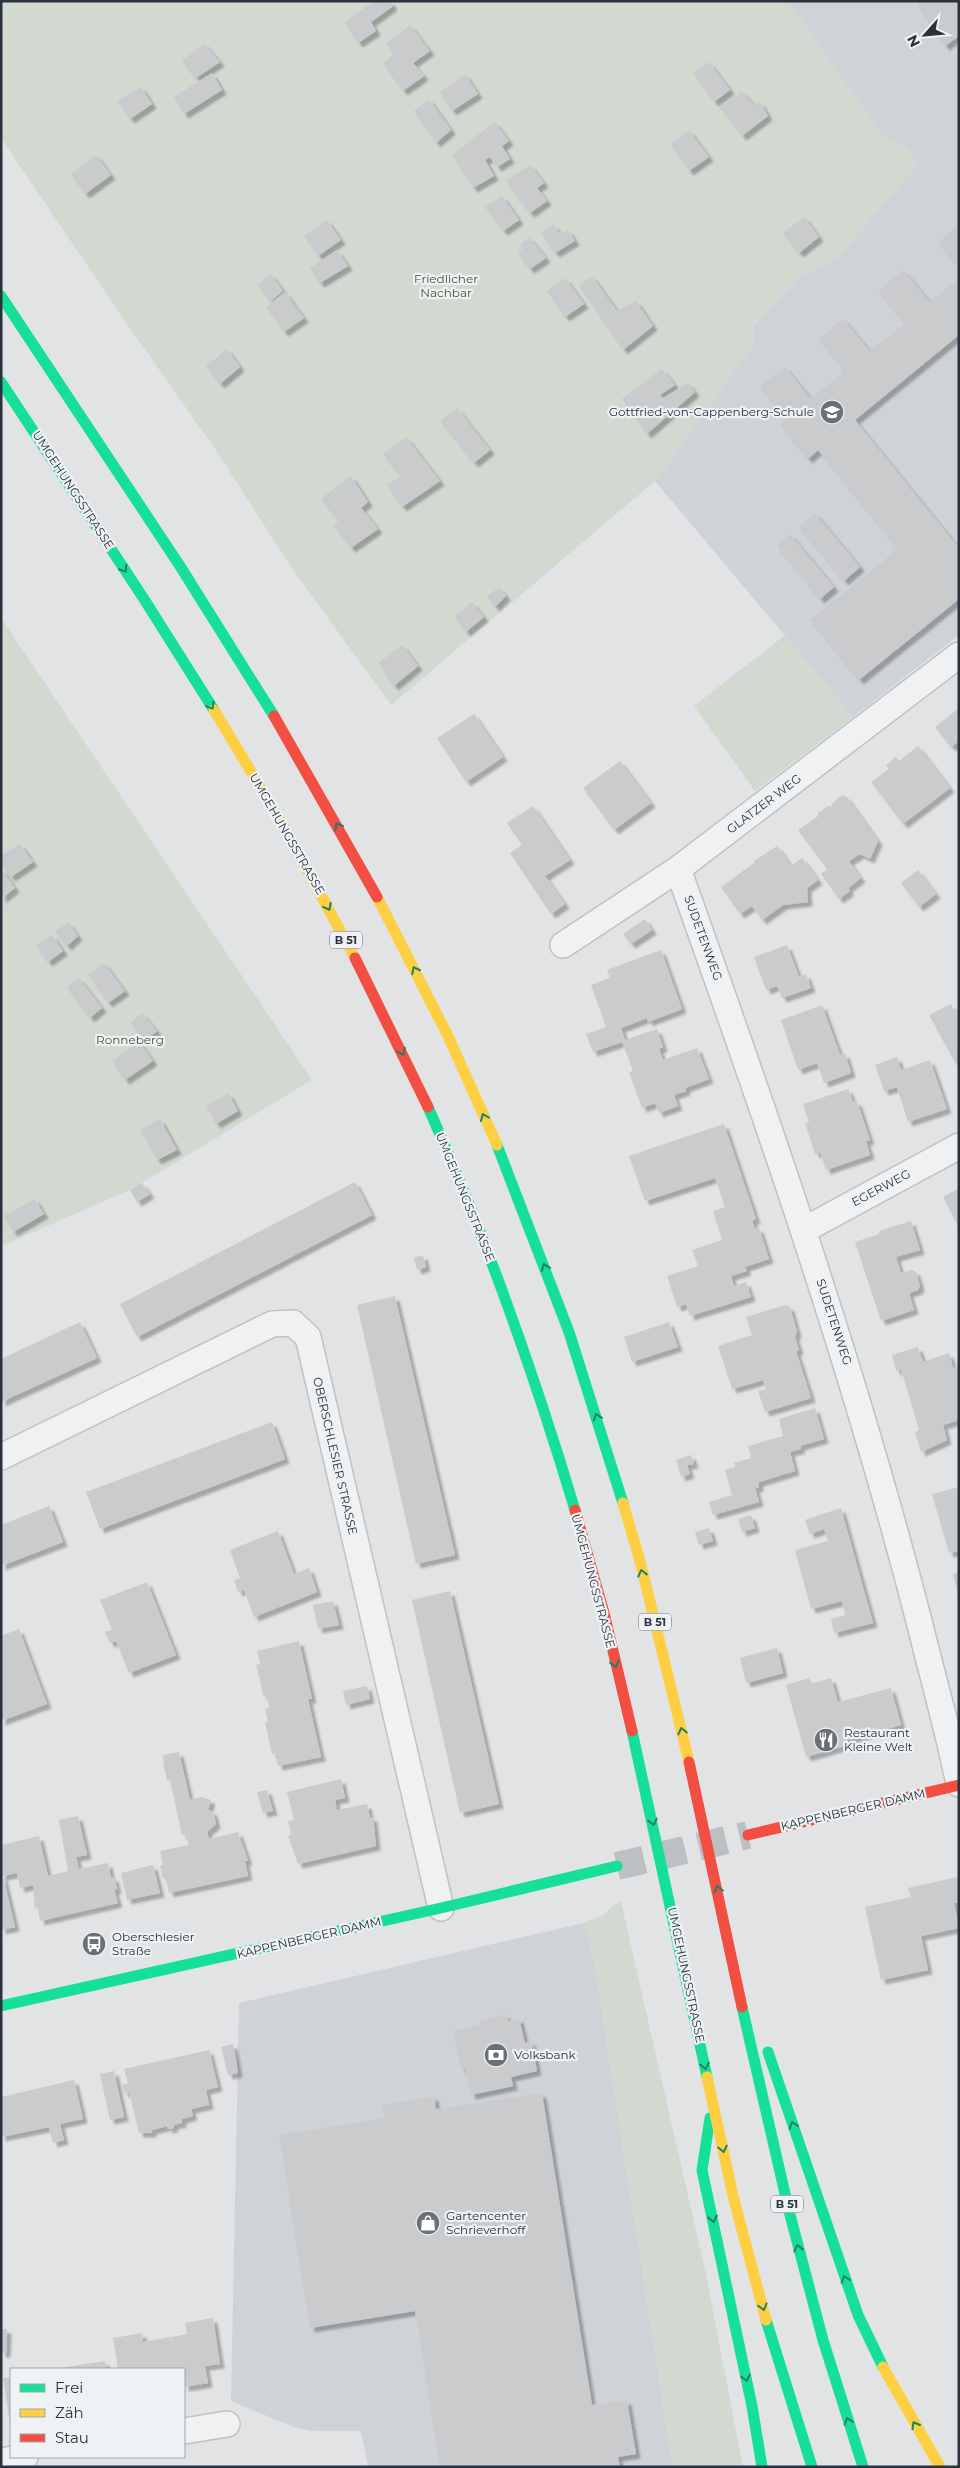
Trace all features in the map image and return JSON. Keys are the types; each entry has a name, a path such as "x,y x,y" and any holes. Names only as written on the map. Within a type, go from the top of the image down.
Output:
{"main road":[{"name":"B 51","path":"1,296 194,588 286,736 377,896 454,1048 532,1234 603,1436 665,1663 729,1937 774,2152 836,2387 864,2467"},
{"name":"UMGEHUNGSSTRASSE","path":"1,382 174,646 292,841 373,992 463,1190 520,1339 553,1438 586,1548 635,1744 712,2102"},
{"name":"KAPPENBERGER DAMM","path":"748,1835 959,1784"},
{"name":"KAPPENBERGER DAMM","path":"1,2006 441,1908 616,1866"},
{"path":"729,1937 758,2022"},
{"path":"764,2041 858,2315 892,2385 940,2467"},
{"name":"B 51","path":"712,2102 756,2281 812,2467"},
{"path":"712,2102 702,2170 752,2406 762,2467"}],"street":[{"name":"GLATZER WEG","path":"563,945 678,869 959,655"},
{"name":"SUDETENWEG","path":"678,869 804,1230 882,1482 959,1784"},
{"name":"EGERWEG","path":"804,1230 959,1146"},
{"name":"OBERSCHLESIER STRASSE","path":"1,1457 272,1324 293,1323 308,1337 441,1908"},
{"path":"185,2431 227,2424"},
{"path":"1,2461 19,2458"}],"shaded area":[{"name":"Gottfried-von-Cappenberg-Schule","path":"787,1 959,1 959,635 853,717 655,481 754,344 754,325 797,279 840,256 908,150 883,136"},
{"path":"583,1923 593,1954 673,2467 368,2467 361,2431 313,2431 296,2428 231,2401 239,2003"}],"green space":[{"name":"Friedlicher Nachbar","path":"1,1 787,1 883,136 908,150 919,163 840,256 797,279 754,324 754,344 655,481 391,705 293,570 217,452 120,314 1,138"},
{"name":"Ronneberg","path":"1,618 312,1080 130,1190 1,1246"},
{"path":"785,635 853,717 755,791 694,706"},
{"path":"621,1902 705,2270 743,2467 673,2467 593,1954 583,1923 603,1915 612,1906"}],"building":[{"path":"374,1 390,1 393,6 371,22 376,31 358,43 345,22"},
{"path":"921,1 959,1 959,36 945,46 917,4"},
{"path":"410,25 430,51 413,63 424,76 403,91 383,64 395,52 386,43"},
{"path":"204,43 220,62 196,78 182,61"},
{"path":"709,62 730,90 714,102 693,74"},
{"path":"212,73 222,90 184,114 174,97"},
{"path":"465,74 478,94 452,111 440,92"},
{"path":"141,87 152,104 130,119 117,101"},
{"path":"742,91 755,107 760,102 768,116 742,136 720,108"},
{"path":"429,99 451,130 436,143 414,111"},
{"path":"495,122 509,141 502,146 510,159 497,167 490,157 485,160 494,176 473,188 452,155"},
{"path":"689,130 709,157 689,171 670,144"},
{"path":"96,155 111,175 85,194 71,174"},
{"path":"530,165 544,183 537,188 547,201 530,213 506,181"},
{"path":"502,196 519,220 503,231 485,207"},
{"path":"804,217 819,237 799,253 783,233"},
{"path":"327,220 341,240 318,256 304,236"},
{"path":"553,224 560,234 568,230 575,241 555,253 541,233"},
{"path":"959,225 959,267 938,242"},
{"path":"529,237 546,258 530,269 518,253 522,249 520,245"},
{"path":"337,250 348,266 320,283 310,268"},
{"path":"903,270 930,302 959,278 959,335 855,420 959,548 959,599 859,680 810,620 898,549 818,450 808,459 780,425 786,419 760,387 785,367 811,399 845,371 819,339 843,319 870,351 905,323 878,291"},
{"path":"271,274 283,291 270,302 258,285"},
{"path":"592,276 617,311 636,301 653,326 623,350 579,286"},
{"path":"565,278 584,304 565,317 547,291"},
{"path":"285,292 304,318 284,332 266,307"},
{"path":"227,349 240,367 220,384 206,366"},
{"path":"662,369 675,385 660,395 663,398 688,383 695,392 647,434 622,399"},
{"path":"457,408 490,450 474,463 440,421"},
{"path":"406,437 440,481 402,507 387,485 400,476 383,454"},
{"path":"351,476 368,502 361,508 378,529 351,548 333,525 339,521 321,499"},
{"path":"815,513 860,567 844,581 799,527"},
{"path":"790,534 834,587 820,599 777,546"},
{"path":"499,587 506,596 495,607 487,597"},
{"path":"472,602 484,617 466,632 454,616"},
{"path":"402,645 418,666 394,686 378,663"},
{"path":"959,708 959,741 951,747 935,727"},
{"path":"474,714 503,757 466,782 437,738"},
{"path":"918,746 950,788 903,824 871,782 889,769 886,765 896,757 899,761"},
{"path":"620,761 651,803 614,830 583,788"},
{"path":"841,796 846,796 878,841 870,859 860,854 849,861 861,878 848,888 850,891 839,899 821,874 827,869 798,830 817,817 818,813 828,806 831,807 832,803"},
{"path":"533,806 570,860 545,876 565,904 551,914 510,853 522,845 507,823"},
{"path":"20,844 33,862 11,877 1,863 1,856"},
{"path":"777,846 791,866 802,858 818,880 807,888 808,902 783,905 762,920 752,906 740,914 721,887"},
{"path":"1,868 15,888 1,899"},
{"path":"918,870 936,894 919,907 901,883"},
{"path":"645,919 652,930 631,944 623,934"},
{"path":"68,922 78,936 67,946 55,932"},
{"path":"52,935 63,951 48,962 36,946"},
{"path":"787,945 799,977 806,974 811,988 782,998 777,986 766,990 754,957"},
{"path":"661,950 682,1009 648,1022 647,1018 621,1028 625,1040 657,1029 663,1047 659,1049 663,1060 697,1048 709,1079 685,1088 686,1091 674,1095 678,1106 659,1113 655,1103 642,1108 629,1072 633,1071 622,1042 593,1052 586,1034 606,1027 591,985 610,978 607,970"},
{"path":"104,963 125,991 108,1003 88,975"},
{"path":"79,978 102,1008 90,1018 67,988"},
{"path":"951,1004 954,1011 959,1009 957,1066 929,1015"},
{"path":"822,1005 840,1055 845,1053 851,1073 824,1083 817,1063 798,1070 781,1020"},
{"path":"142,1013 157,1031 144,1041 130,1023"},
{"path":"139,1042 153,1061 125,1080 112,1061"},
{"path":"897,1057 901,1070 930,1060 947,1109 908,1122 897,1087 884,1091 875,1065"},
{"path":"848,1089 853,1102 857,1101 870,1140 866,1141 870,1155 826,1170 820,1152 815,1154 805,1123 809,1122 803,1104"},
{"path":"228,1093 238,1111 216,1124 206,1106"},
{"path":"160,1119 177,1150 157,1160 140,1130"},
{"path":"724,1124 756,1219 752,1221 755,1229 759,1228 769,1259 745,1267 747,1271 731,1276 734,1286 746,1282 751,1297 690,1316 686,1304 677,1307 667,1276 698,1266 692,1250 722,1240 713,1211 725,1207 715,1178 645,1201 629,1156"},
{"path":"355,1182 372,1215 137,1337 120,1304"},
{"path":"142,1183 150,1194 137,1202 130,1190"},
{"path":"959,1188 959,1228 943,1197"},
{"path":"35,1199 44,1214 13,1232 4,1216"},
{"path":"911,1221 920,1250 896,1257 901,1273 912,1270 916,1272 920,1286 918,1290 909,1293 914,1310 881,1321 855,1242 879,1234 879,1231"},
{"path":"423,1255 426,1267 417,1270 414,1258"},
{"path":"395,1296 455,1555 416,1564 357,1305"},
{"path":"785,1305 790,1307 797,1332 795,1337 799,1350 796,1351 811,1398 765,1412 758,1391 766,1389 763,1380 732,1389 718,1346 752,1335 746,1317"},
{"path":"80,1322 97,1358 1,1402 1,1359"},
{"path":"669,1322 678,1347 632,1362 624,1337"},
{"path":"918,1347 923,1362 949,1353 953,1368 959,1366 959,1420 943,1425 947,1440 921,1452 915,1432 919,1430 901,1369 896,1371 892,1355"},
{"path":"815,1408 824,1439 800,1446 801,1449 790,1452 795,1471 759,1482 759,1487 755,1488 759,1502 713,1515 709,1502 732,1495 725,1470 735,1467 734,1463 751,1458 748,1446 783,1436 779,1419"},
{"path":"272,1422 285,1459 100,1529 86,1492"},
{"path":"691,1455 694,1464 687,1465 690,1474 681,1477 676,1460"},
{"path":"959,1487 959,1551 949,1553 932,1494"},
{"path":"49,1506 63,1542 1,1566 1,1525"},
{"path":"841,1508 873,1623 834,1633 831,1619 845,1615 842,1601 811,1609 795,1550 828,1541 824,1529 810,1534 805,1520"},
{"path":"751,1515 755,1528 742,1532 738,1519"},
{"path":"709,1528 713,1541 699,1545 695,1532"},
{"path":"278,1531 294,1574 309,1568 317,1592 254,1617 244,1590 238,1592 234,1580 240,1578 230,1550"},
{"path":"959,1572 959,1596 958,1596 953,1574"},
{"path":"147,1582 176,1655 129,1673 116,1641 110,1643 105,1632 112,1630 100,1600"},
{"path":"450,1591 499,1804 460,1813 412,1600"},
{"path":"333,1601 339,1625 318,1629 313,1605"},
{"path":"19,1629 47,1704 1,1721 1,1636"},
{"path":"299,1641 312,1699 308,1699 321,1757 278,1766 275,1753 272,1754 265,1722 268,1722 265,1709 269,1708 267,1695 263,1696 256,1665 260,1664 257,1651"},
{"path":"777,1648 783,1673 746,1683 740,1658"},
{"path":"809,1678 811,1684 831,1678 838,1702 891,1688 901,1725 847,1740 848,1745 806,1757 786,1685"},
{"path":"367,1686 370,1699 346,1705 343,1691"},
{"path":"179,1752 190,1800 202,1797 211,1800 208,1810 213,1812 216,1824 207,1832 209,1839 238,1832 248,1861 245,1861 248,1876 169,1893 166,1878 163,1879 160,1866 163,1865 160,1851 189,1845 186,1834 182,1835 170,1780 167,1780 164,1767 163,1755"},
{"path":"341,1779 345,1798 335,1800 337,1810 367,1804 370,1818 373,1817 376,1846 298,1864 288,1836 291,1835 288,1821 294,1820 287,1792"},
{"path":"267,1790 273,1811 263,1813 257,1792"},
{"path":"78,1816 87,1855 76,1857 79,1869 108,1863 111,1878 114,1877 117,1890 114,1890 118,1903 40,1921 38,1907 35,1908 33,1885 20,1888 17,1873 3,1876 15,1927 1,1930 1,1845 39,1836 48,1876 68,1871 59,1820"},
{"path":"153,1865 160,1893 127,1900 121,1873"},
{"path":"957,1877 958,1902 954,1903 959,1928 921,1936 928,1970 881,1980 865,1907 911,1897 908,1888"},
{"name":"Volksbank","path":"506,2014 508,2021 519,2018 525,2043 531,2041 537,2071 511,2077 513,2086 471,2095 465,2068 461,2069 453,2031 480,2024 479,2021"},
{"path":"233,2044 238,2073 228,2075 221,2047"},
{"path":"209,2050 218,2087 206,2090 209,2105 191,2109 193,2116 182,2119 182,2123 173,2125 174,2128 167,2129 168,2126 152,2130 152,2133 139,2133 129,2092 124,2093 122,2085 128,2083 124,2069"},
{"path":"114,2071 124,2117 110,2120 100,2074"},
{"path":"74,2080 83,2119 60,2124 64,2140 53,2143 49,2127 1,2137 1,2097"},
{"name":"Gartencenter Schrieverhoff","path":"542,2093 592,2405 627,2400 636,2454 618,2457 620,2467 440,2467 415,2311 310,2328 279,2135 385,2118 382,2105 434,2096 436,2109"},
{"path":"213,2318 220,2364 205,2366 208,2383 185,2387 185,2368 118,2368 113,2338 142,2333 143,2342 171,2337 172,2345 172,2337 187,2334 185,2323"},
{"path":"1,2329 7,2329 6,2353 1,2353"},
{"path":"105,2361 106,2368 61,2368"},
{"path":"10,2377 10,2418 9,2418 3,2378"}],"tunnel":[{"path":"617,1866 748,1835"}],"traffic: fast":[{"path":"1,296 180,566 274,716"},
{"path":"1,382 144,599 214,710"},
{"path":"428,1107 470,1206 508,1306 575,1510"},
{"path":"497,1145 569,1332 623,1503"},
{"path":"632,1731 707,2077"},
{"path":"1,2006 441,1908 617,1866"},
{"path":"742,2007 789,2211 823,2340 863,2467"},
{"path":"768,2052 858,2315 883,2367"},
{"path":"710,2118 702,2170 752,2406 762,2467"},
{"path":"766,2320 812,2467"}],"traffic: slow":[{"path":"214,710 280,820 355,958"},
{"path":"377,897 448,1036 497,1145"},
{"path":"623,1503 640,1561 689,1762"},
{"path":"707,2077 734,2200 766,2320"},
{"path":"883,2367 940,2467"}],"traffic: jam":[{"path":"274,716 377,897"},
{"path":"355,958 428,1107"},
{"path":"575,1510 604,1613 632,1731"},
{"path":"689,1762 742,2007"},
{"path":"748,1835 959,1785"}],"place":[{"name":"Gottfried-von-Cappenberg-Schule","path":"832,412"},
{"name":"Restaurant Kleine Welt","path":"826,1740"},
{"name":"Oberschlesier Straße","path":"94,1944"},
{"name":"Volksbank","path":"496,2055"},
{"name":"Gartencenter Schrieverhoff","path":"428,2223"}]}
